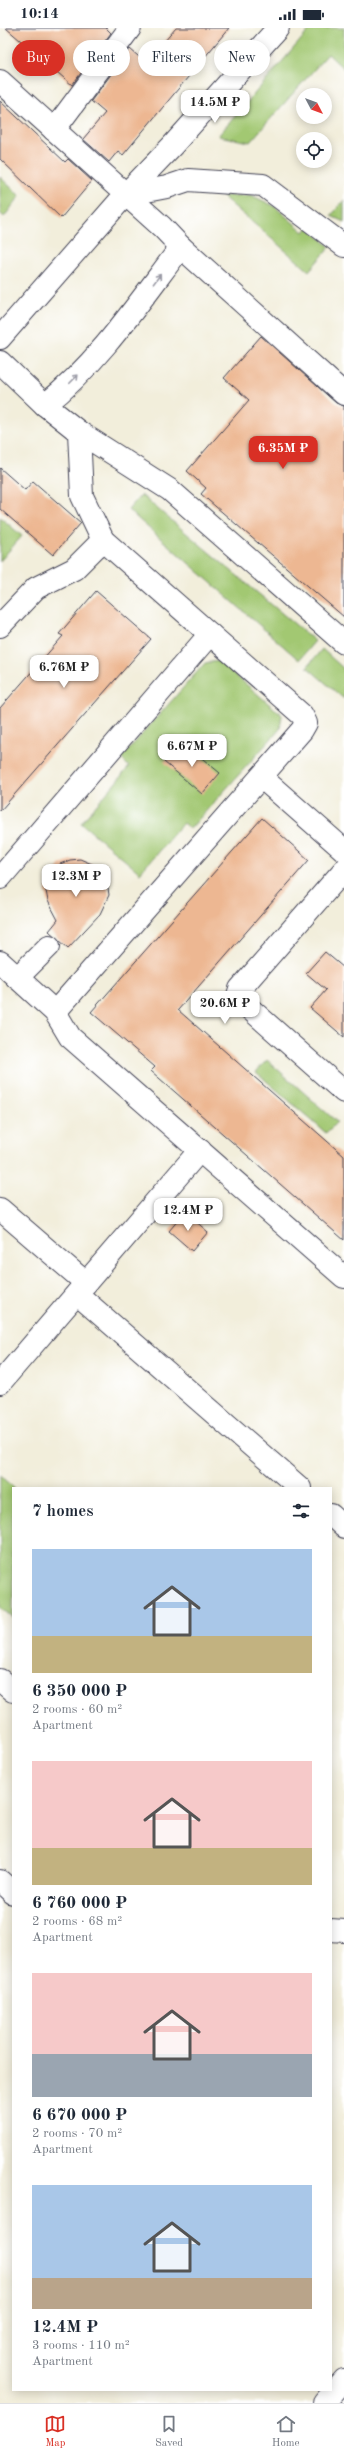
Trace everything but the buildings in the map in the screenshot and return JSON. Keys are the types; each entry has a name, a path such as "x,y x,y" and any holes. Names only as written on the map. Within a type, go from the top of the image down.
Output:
{"street":[{"path":"54,130 130,28"},
{"path":"0,338 125,195 172,146 278,28"},
{"path":"0,81 344,394"},
{"path":"125,195 167,187 188,180 263,185 344,246"},
{"path":"45,405 62,391 92,361 181,247"},
{"path":"0,362 45,405 79,432 170,490 344,643"},
{"path":"55,1012 302,730 306,722 302,714 103,540 82,496 79,432"},
{"path":"0,626 36,588 74,569 103,540"},
{"path":"0,878 210,634"},
{"path":"261,777 344,850"},
{"path":"343,872 240,989 238,995 240,1000 344,1092"},
{"path":"17,978 49,946"},
{"path":"0,962 55,1012 70,1036 344,1277"},
{"path":"0,1383 200,1150"},
{"path":"0,1209 82,1288 299,1487"},
{"path":"332,1516 344,1527"},
{"path":"0,1680 12,1690"},
{"path":"0,1881 12,1891"},
{"path":"332,1930 344,1930"},
{"path":"324,2403 344,2380"}],"green space":[{"path":"311,28 344,28 344,69 328,54 298,88 296,88 296,90 250,142 218,136"},
{"path":"0,177 20,196 4,217 0,213"},
{"path":"251,195 274,206 304,232 308,227 330,247 309,271 222,196"},
{"path":"344,200 344,222 331,216"},
{"path":"141,495 315,641 299,660 128,510"},
{"path":"0,517 22,536 0,561"},
{"path":"322,649 344,669 344,699 307,667"},
{"path":"219,661 282,715 280,729 190,829 183,823 140,873 81,823 129,767 121,758 205,663"},
{"path":"267,1060 337,1122 326,1133 256,1072"},
{"path":"0,1475 14,1487 12,1487 12,1617 0,1607"}]}
